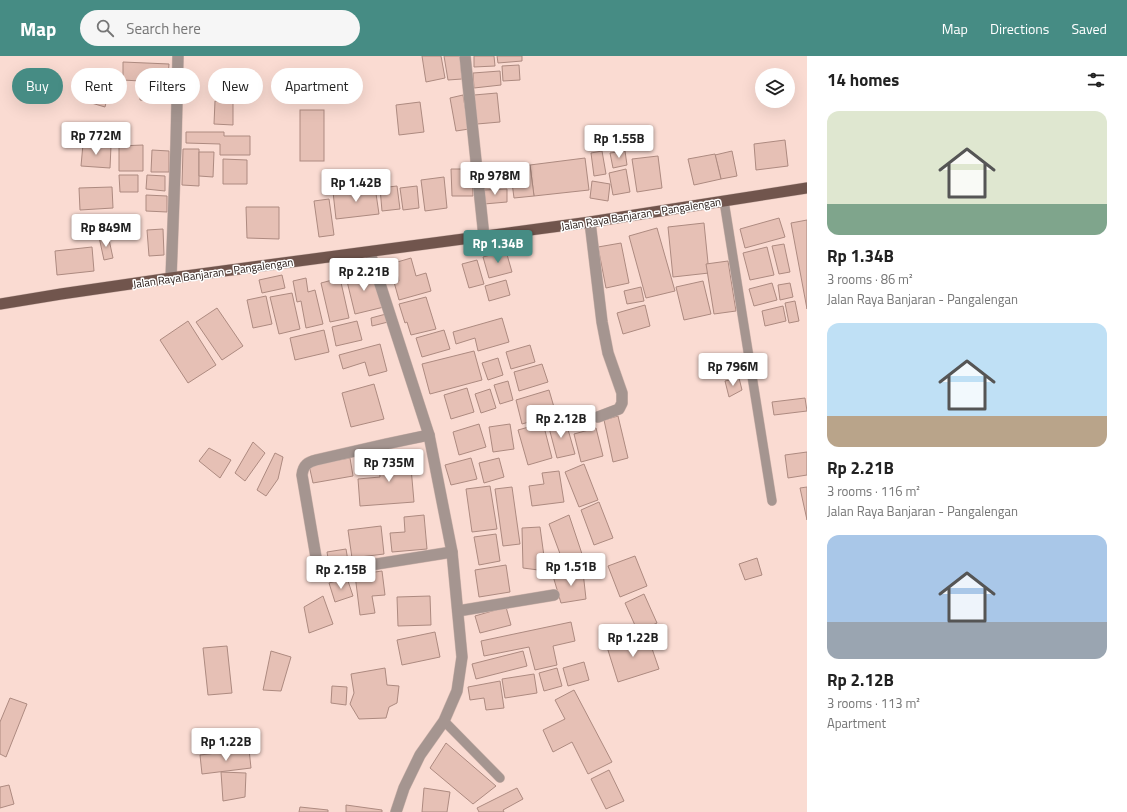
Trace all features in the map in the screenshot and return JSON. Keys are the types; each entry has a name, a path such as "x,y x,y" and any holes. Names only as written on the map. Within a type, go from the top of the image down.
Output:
{"main road":[{"name":"Jalan Raya Banjaran - Pangalengan","path":"0,304 171,278 370,253 590,222 807,188"}],"street":[{"path":"171,278 176,159 178,56"},
{"path":"465,56 484,237"},
{"path":"590,222 602,322 608,353 622,393 622,403 619,409 598,417"},
{"path":"370,253 430,435 452,552 462,657 457,691 444,721 420,755 404,788 396,812"},
{"path":"317,563 302,475 308,462 430,435"},
{"path":"339,570 452,552"},
{"path":"458,612 554,595"}],"lane":[{"path":"724,201 772,501"},
{"path":"444,721 500,778"}],"building":[{"path":"422,56 441,56 445,78 426,82"},
{"path":"444,56 460,56 462,79 448,80"},
{"path":"474,56 494,56 495,66 474,67"},
{"path":"497,56 522,56 522,61 498,63"},
{"path":"123,62 169,64 169,68 135,68 135,81 127,80 127,68 123,68"},
{"path":"519,65 520,80 503,81 502,66"},
{"path":"500,71 501,85 474,88 473,73"},
{"path":"497,93 500,122 477,124 474,95"},
{"path":"463,95 469,129 456,131 450,98"},
{"path":"420,102 424,132 399,135 396,105"},
{"path":"95,104 106,104 105,107"},
{"path":"215,104 233,104 233,125 214,124"},
{"path":"300,110 324,110 324,161 300,161"},
{"path":"186,132 224,132 224,136 250,136 250,155 220,155 220,144 186,143"},
{"path":"785,140 788,166 756,170 754,144"},
{"path":"83,144 111,146 110,168 81,166"},
{"path":"143,145 143,171 119,171 119,146"},
{"path":"183,149 199,149 199,186 182,185"},
{"path":"152,150 169,151 169,172 151,172"},
{"path":"602,151 606,174 594,176 591,153"},
{"path":"625,151 627,165 613,168 610,153"},
{"path":"732,151 737,176 721,179 715,155"},
{"path":"199,152 214,152 213,177 199,176"},
{"path":"715,154 721,179 694,185 688,159"},
{"path":"658,156 662,188 637,192 632,159"},
{"path":"585,158 589,190 534,196 530,165"},
{"path":"223,159 247,160 247,184 223,184"},
{"path":"530,165 534,196 514,198 510,167"},
{"path":"451,169 472,169 473,196 452,196"},
{"path":"482,169 506,169 506,187 483,188"},
{"path":"626,169 630,192 613,195 609,173"},
{"path":"119,175 138,175 138,192 120,192"},
{"path":"147,175 165,176 165,191 146,189"},
{"path":"444,177 447,208 425,211 421,180"},
{"path":"592,181 610,184 608,201 590,198"},
{"path":"397,186 400,209 382,211 380,188"},
{"path":"417,186 419,208 403,210 400,188"},
{"path":"112,187 113,208 80,210 79,188"},
{"path":"375,187 379,214 336,219 333,192"},
{"path":"507,189 507,202 484,204 483,190"},
{"path":"146,195 167,196 167,212 146,211"},
{"path":"329,199 334,235 319,237 314,201"},
{"path":"246,207 279,207 279,239 247,238"},
{"path":"779,218 785,237 745,248 740,229"},
{"path":"807,220 807,309 791,223"},
{"path":"704,223 709,273 673,277 668,227"},
{"path":"657,228 675,291 646,298 629,236"},
{"path":"163,229 164,255 149,256 147,230"},
{"path":"108,235 113,258 104,260 99,237"},
{"path":"621,243 629,283 606,288 598,247"},
{"path":"784,244 790,272 779,274 772,246"},
{"path":"92,247 94,271 57,275 55,251"},
{"path":"767,247 774,275 750,280 743,253"},
{"path":"506,251 512,272 489,278 483,257"},
{"path":"411,258 416,276 426,273 431,291 399,300 394,282 399,281 394,263"},
{"path":"477,260 484,284 469,288 462,264"},
{"path":"728,261 736,311 714,314 706,264"},
{"path":"360,270 362,279 377,276 384,307 355,314 345,273"},
{"path":"282,275 285,288 262,293 259,280"},
{"path":"306,278 308,292 315,290 323,324 306,328 301,301 297,302 293,281"},
{"path":"340,278 349,318 330,322 321,283"},
{"path":"506,280 510,295 489,301 485,286"},
{"path":"703,281 711,314 684,320 676,287"},
{"path":"772,283 777,300 754,306 749,289"},
{"path":"790,283 793,297 780,300 778,285"},
{"path":"641,287 644,301 627,304 624,291"},
{"path":"292,293 300,329 279,334 270,297"},
{"path":"266,296 272,324 253,328 247,300"},
{"path":"426,297 436,329 411,335 407,322 405,323 399,304"},
{"path":"795,301 799,321 789,323 785,303"},
{"path":"645,305 650,326 623,334 617,313"},
{"path":"783,306 786,321 765,326 762,311"},
{"path":"217,308 243,346 222,360 196,322"},
{"path":"386,314 388,322 372,326 371,318"},
{"path":"502,318 509,342 478,351 475,338 456,344 453,332"},
{"path":"188,321 216,365 188,383 160,340"},
{"path":"357,321 362,340 336,346 332,327"},
{"path":"324,330 329,352 295,360 290,338"},
{"path":"444,330 450,349 422,357 416,338"},
{"path":"380,344 387,371 369,376 365,362 343,369 339,355"},
{"path":"530,345 535,362 511,369 506,352"},
{"path":"474,351 482,380 430,394 422,364"},
{"path":"498,358 503,375 488,380 482,363"},
{"path":"542,364 548,382 519,391 514,372"},
{"path":"739,378 742,390 729,397 725,381"},
{"path":"508,381 513,400 500,404 494,385"},
{"path":"374,384 384,419 351,427 342,393"},
{"path":"467,388 474,412 451,419 444,395"},
{"path":"490,389 496,408 481,413 475,394"},
{"path":"549,390 556,414 522,424 516,400"},
{"path":"805,398 807,411 774,415 772,402"},
{"path":"618,416 628,458 613,462 604,420"},
{"path":"565,419 575,454 557,458 548,424"},
{"path":"543,423 552,458 528,465 518,430"},
{"path":"479,424 486,447 459,455 453,432"},
{"path":"510,424 514,449 493,452 489,427"},
{"path":"596,428 603,456 581,462 574,434"},
{"path":"253,442 265,453 245,481 235,473"},
{"path":"209,448 231,460 220,478 199,461"},
{"path":"807,452 807,475 788,478 785,455"},
{"path":"275,453 283,457 278,479 266,496 257,490"},
{"path":"410,456 414,502 360,506 358,479 380,477 378,458"},
{"path":"350,458 353,476 313,483 309,465"},
{"path":"471,458 477,479 451,485 445,465"},
{"path":"499,458 504,477 484,483 479,463"},
{"path":"584,464 598,500 579,507 565,472"},
{"path":"559,471 564,502 532,506 529,486 544,484 542,473"},
{"path":"490,486 497,529 472,532 466,489"},
{"path":"512,487 520,544 503,546 495,489"},
{"path":"807,487 807,520 800,488"},
{"path":"599,502 613,538 594,545 581,510"},
{"path":"424,515 427,549 392,552 390,533 405,532 404,517"},
{"path":"569,515 585,563 566,570 549,524"},
{"path":"381,526 384,554 352,558 348,530"},
{"path":"540,527 546,571 523,568 522,528"},
{"path":"496,534 500,561 479,565 474,537"},
{"path":"346,549 348,561 329,564 327,552"},
{"path":"635,556 647,586 620,597 608,566"},
{"path":"757,558 762,575 745,580 739,564"},
{"path":"506,565 510,592 479,597 475,570"},
{"path":"382,571 385,595 372,596 375,613 360,615 355,575"},
{"path":"583,572 586,599 561,603 553,576"},
{"path":"347,578 353,596 335,602 329,583"},
{"path":"644,594 657,623 638,632 625,603"},
{"path":"323,596 333,624 309,633 304,607"},
{"path":"430,596 431,625 398,626 397,597"},
{"path":"506,607 511,625 480,633 475,616"},
{"path":"571,622 575,641 553,646 557,665 535,670 529,647 484,656 481,641"},
{"path":"435,632 440,657 402,665 397,640"},
{"path":"647,634 659,669 618,682 607,647"},
{"path":"227,646 232,693 208,695 203,648"},
{"path":"271,651 291,657 281,691 263,690"},
{"path":"523,651 527,666 476,679 472,664"},
{"path":"584,662 589,680 568,686 563,668"},
{"path":"385,668 387,685 399,686 397,703 389,707 386,718 359,719 350,704 354,693 351,674"},
{"path":"557,668 562,686 544,691 539,673"},
{"path":"534,674 537,693 505,698 502,679"},
{"path":"500,681 504,708 486,710 484,698 470,700 468,687"},
{"path":"332,686 347,687 346,705 331,703"},
{"path":"574,690 612,762 588,774 572,742 553,752 543,730 565,719 555,700"},
{"path":"10,698 27,704 6,757 0,754 0,722"},
{"path":"446,743 496,786 473,804 430,768"},
{"path":"249,749 251,768 202,774 200,755"},
{"path":"609,770 624,801 606,809 591,779"},
{"path":"221,772 246,773 245,797 223,801"},
{"path":"9,785 14,804 0,808 0,787"},
{"path":"424,788 450,792 447,812 422,812"},
{"path":"517,788 523,799 503,810 504,812 479,812 477,808"},
{"path":"346,805 382,810 382,812 346,812"},
{"path":"300,807 328,810 328,812 299,812"}]}
